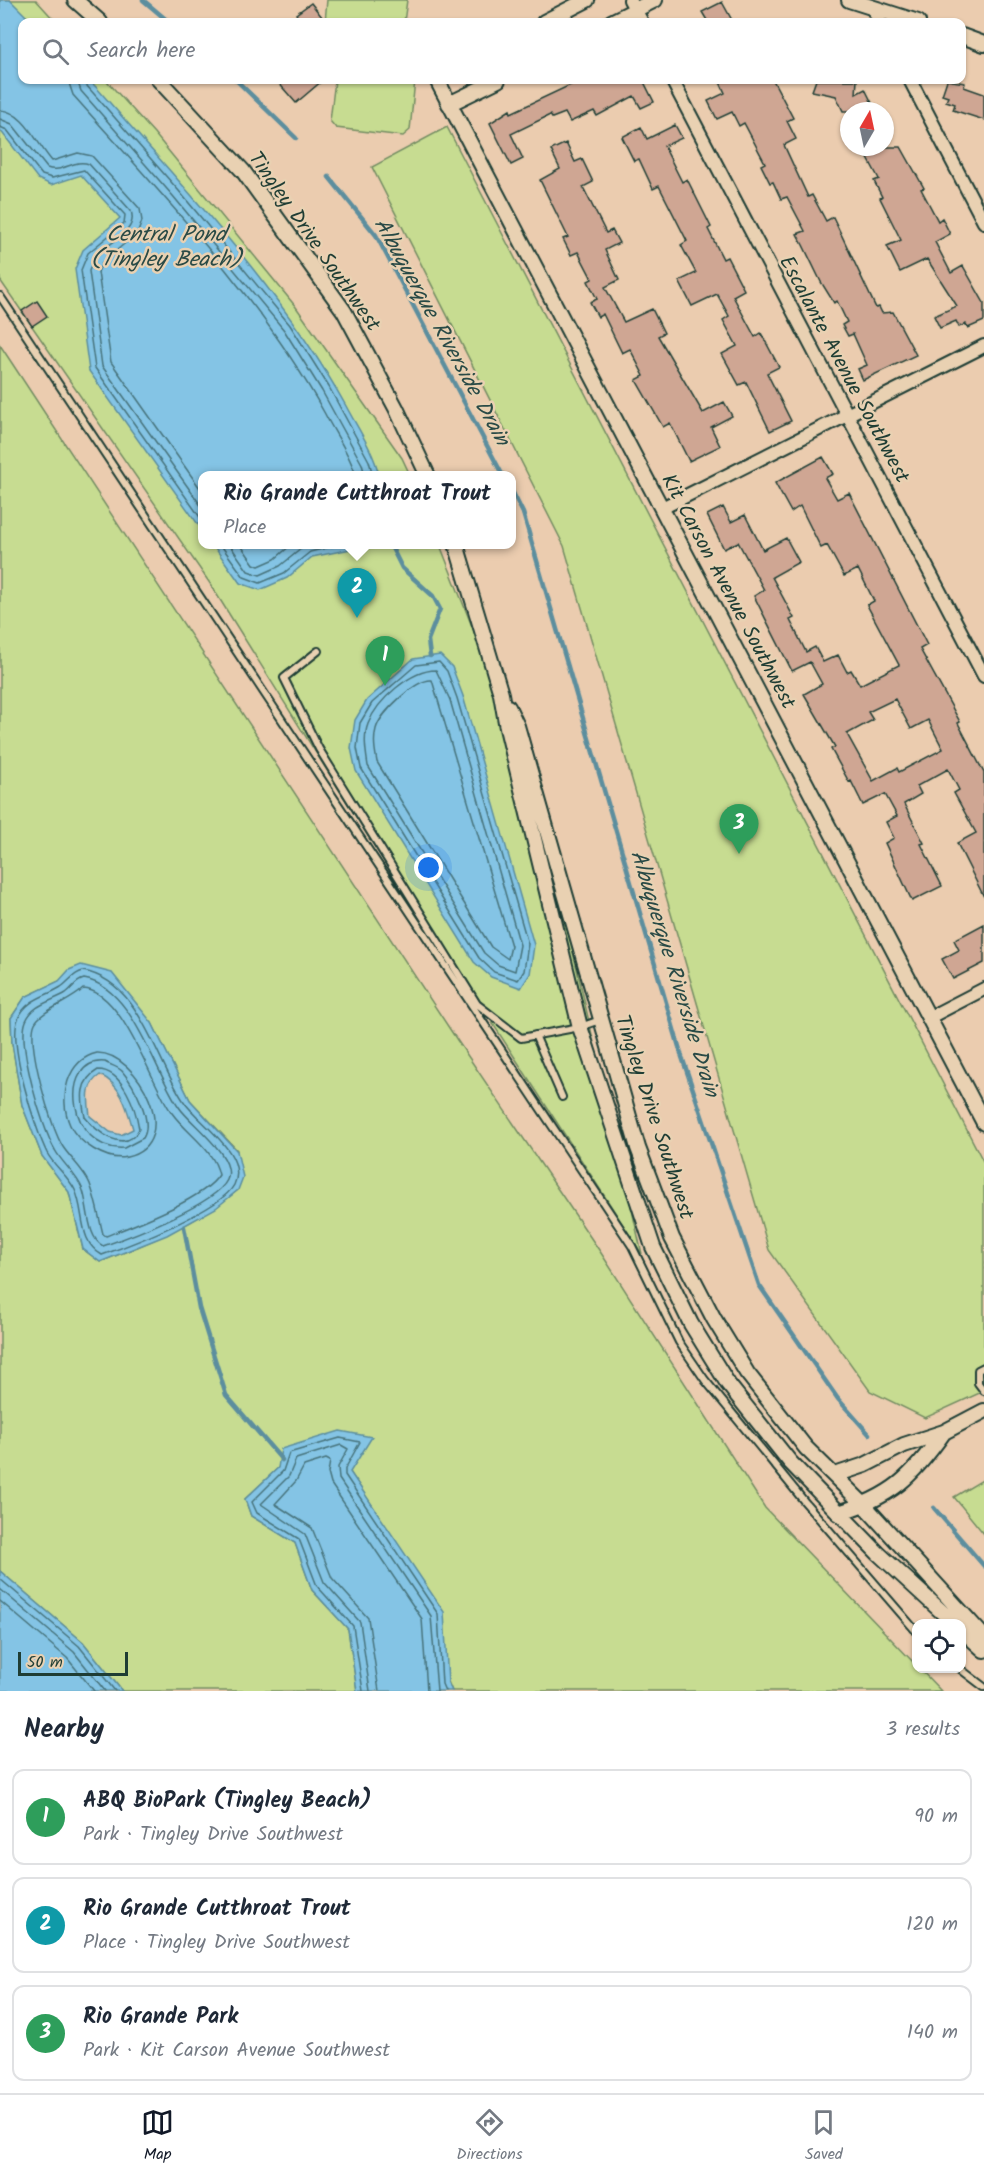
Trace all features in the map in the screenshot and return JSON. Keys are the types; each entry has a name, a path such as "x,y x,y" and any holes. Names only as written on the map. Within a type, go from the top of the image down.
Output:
{"street":[{"path":"75,0 95,18"},
{"path":"552,18 587,0"},
{"path":"620,18 655,0"},
{"path":"849,0 905,18"},
{"path":"872,8 878,18"},
{"path":"966,37 984,44"},
{"name":"Tingley Drive Southwest","path":"163,84 243,171 344,311 396,408 426,471"},
{"name":"Kit Carson Avenue Southwest","path":"439,84 984,1123"},
{"path":"449,104 490,84"},
{"name":"Escalante Avenue Southwest","path":"674,84 984,676"},
{"path":"912,84 984,222"},
{"path":"662,508 984,346"},
{"name":"Tingley Drive Southwest","path":"458,549 501,694 507,728 580,1027 653,1247 691,1324 728,1383 790,1462 838,1513 951,1619"},
{"name":"Tingley Drive Southwest","path":"501,694 517,726 638,1148 672,1238 714,1319 754,1382 806,1448 864,1505 984,1637"},
{"path":"928,1018 984,989"},
{"path":"835,1475 865,1465 904,1445 944,1432 984,1411"},
{"path":"838,1513 889,1494 922,1462 944,1432"},
{"path":"966,1634 984,1650"}],"lane":[{"path":"0,296 632,1246 686,1353 797,1492 912,1626"},
{"path":"318,651 284,678 319,749 477,1004 521,1038 580,1027 600,1020"},
{"path":"535,1035 562,1097"},
{"path":"984,1367 978,1370 978,1383 984,1391"},
{"path":"966,1673 984,1687"}],"green space":[{"path":"0,0 36,0 52,18 18,18 18,84 110,84 154,133 296,307 402,458 408,471 198,471 198,549 442,549 536,789 642,1254 405,888 368,836 209,582 0,280"},
{"path":"327,0 407,0 405,18 325,18"},
{"path":"335,84 415,84 410,130 403,136 336,128 330,121"},
{"path":"447,127 984,1163 984,1391 925,1418 870,1391 769,1250 564,546 372,167"},
{"path":"0,345 457,1040 601,1253 765,1508 912,1661 912,1673 924,1673 941,1691 452,1691 379,1516 350,1472 282,1460 278,1468 245,1499 251,1516 295,1543 312,1590 348,1629 357,1691 122,1691 83,1642 0,1571","holes":["59,981 152,1023 190,1100 237,1150 238,1190 189,1223 100,1262 83,1249 69,1192 42,1156 22,1105 12,1043 11,1018 25,997"]},
{"path":"984,1479 984,1534 954,1497"}],"water":[{"name":"Central Pond (Tingley Beach)","path":"0,0 10,0 28,18 18,18 18,84 93,84 96,87 197,201 262,280 320,363 369,448 378,471 198,471 198,524 89,371 75,269 83,250 120,218 81,175 51,185 38,179 0,130"},
{"path":"216,549 351,549 312,557 287,578 260,590 240,583"},
{"path":"440,655 452,667 463,696 534,945 530,974 521,988 491,977 474,962 356,771 351,748 355,720 367,700 413,659"},
{"path":"81,965 112,973 152,1023 190,1100 237,1151 243,1177 238,1190 216,1208 167,1235 100,1262 83,1249 69,1192 42,1156 22,1105 12,1043 11,1018 25,997 59,981 69,970","holes":["100,1075 107,1079 122,1098 133,1129 121,1135 110,1132 90,1116 89,1093 92,1083"]},
{"path":"340,1431 372,1437 350,1472 444,1612 448,1683 452,1691 357,1691 348,1629 312,1590 295,1543 251,1516 245,1499 278,1468 281,1449"},
{"path":"0,1571 83,1642 122,1691 0,1691"}],"building":[{"path":"722,2 731,18 706,18 702,12"},
{"path":"311,3 323,18 298,18 296,14"},
{"path":"279,84 318,84 296,103"},
{"path":"573,84 645,84 654,102 641,108 634,96 597,116 594,111 570,122 565,113 552,118 550,115 511,134 523,159 511,165 490,123 510,110 511,113"},
{"path":"721,84 775,84 793,118 787,121 796,139 784,145 808,197 812,195 826,221 833,217 876,308 879,307 882,313 893,312 916,355 863,380 858,369 867,365 853,334 848,336 842,325 847,322 837,301 834,303 821,282 797,234 805,231 787,197 781,199 773,182 770,183 761,165 765,163 744,123 739,126 732,112 717,119 708,101 725,93"},
{"path":"815,84 857,84 856,94 865,89 872,102 840,102 840,105 836,96 812,91"},
{"path":"946,84 965,84 964,87 984,94 984,120 953,110 955,104 946,101 948,97 942,95"},
{"path":"675,125 682,138 664,146 682,182 687,179 711,227 708,229 723,259 727,257 744,290 733,296 755,337 761,333 779,367 767,373 791,421 770,431 746,382 739,385 722,354 737,346 723,320 729,316 717,294 692,306 679,281 696,273 681,245 687,241 659,186 653,189 639,159 634,161 622,137 641,127 647,139"},
{"path":"566,143 575,162 582,159 593,182 583,187 606,233 612,230 619,243 605,250 619,280 605,287 624,322 652,309 664,333 658,336 703,413 724,402 732,416 711,427 720,446 689,461 670,423 663,427 636,380 644,376 630,349 622,353 603,314 598,317 590,302 597,299 588,281 592,279 578,252 571,255 563,239 568,237 540,180 560,169 551,150"},
{"path":"894,147 901,147 924,188 921,189 938,221 942,218 950,234 935,242 951,273 963,266 984,303 984,321 968,328 966,324 959,327 956,321 940,328 934,316 957,306 927,259 900,272 887,246 901,240 880,198 882,197 874,181 879,179 867,156 894,156"},
{"path":"37,301 47,316 32,326 22,311"},
{"path":"823,457 833,474 825,478 837,499 849,493 927,645 920,649 960,722 958,723 984,773 984,897 957,843 976,833 954,793 959,790 948,769 917,786 921,794 904,804 942,886 912,901 885,843 894,838 886,822 897,816 885,794 863,805 831,749 835,747 804,694 822,684 810,662 792,671 754,596 764,590 738,542 724,549 707,515 723,507 731,522 745,515 763,550 786,538 799,562 772,577 794,618 790,620 806,652 815,647 823,662 838,655 847,672 851,670 860,685 899,665 867,605 874,601 858,569 844,576 827,545 821,548 800,506 791,512 775,483","holes":["895,699 911,729 928,720 943,749 899,772 897,768 873,781 847,734 873,720 868,712"]},
{"path":"984,924 984,963 953,979 942,959 959,950 954,940"}],"waterway":[{"name":"Albuquerque Riverside Drain","path":"143,0 164,18"},
{"name":"Albuquerque Riverside Drain","path":"240,84 296,138"},
{"name":"Albuquerque Riverside Drain","path":"329,177 376,235 500,471"},
{"name":"Albuquerque Riverside Drain","path":"516,499 523,513 682,1057 759,1285 838,1399 869,1434"},
{"path":"392,549 402,568 433,596 440,609 428,640 430,656"},
{"path":"184,1227 199,1308 226,1395 282,1460"},
{"name":"Albuquerque Riverside Drain","path":"934,1508 984,1566"}],"place":[{"name":"Rio Grande Cutthroat Trout","path":"357,618"},
{"name":"ABQ BioPark (Tingley Beach)","path":"385,686"},
{"name":"Rio Grande Park","path":"739,854"}]}
